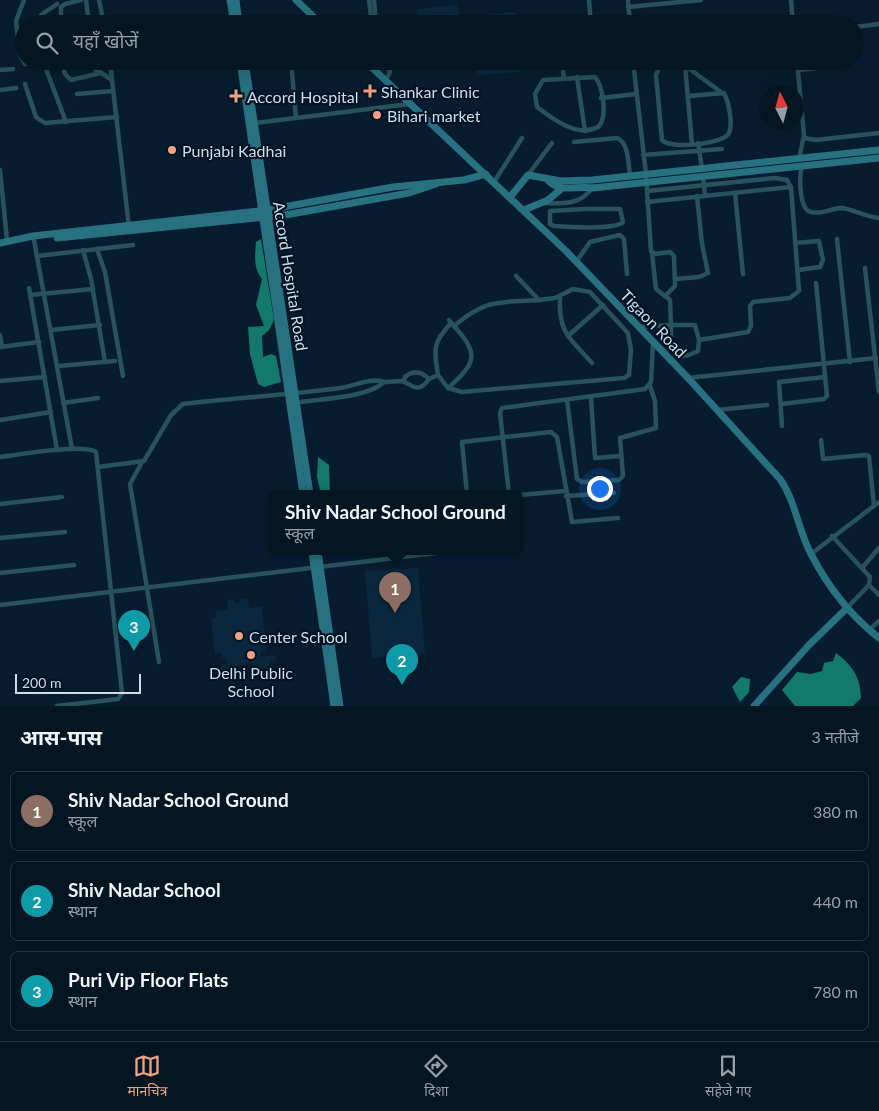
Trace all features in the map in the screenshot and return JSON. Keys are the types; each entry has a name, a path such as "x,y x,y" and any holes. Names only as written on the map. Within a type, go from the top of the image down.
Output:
{"street":[{"path":"18,15 24,0"},
{"path":"60,11 65,4 82,0"},
{"path":"86,0 88,15"},
{"path":"100,0 102,15"},
{"path":"230,0 232,15"},
{"path":"236,0 238,15"},
{"path":"296,0 312,15"},
{"path":"369,0 371,15"},
{"path":"374,0 375,15"},
{"path":"589,0 590,15"},
{"path":"628,0 629,15"},
{"path":"628,7 701,0"},
{"path":"791,0 792,15"},
{"path":"41,15 56,2 60,15"},
{"path":"864,26 879,24"},
{"path":"0,70 13,69"},
{"path":"47,70 66,122"},
{"path":"64,70 65,74 72,80 101,73"},
{"path":"96,70 112,80"},
{"path":"111,70 129,228"},
{"path":"241,70 264,214"},
{"name":"Accord Hospital Road","path":"246,70 255,123 264,214 293,403 309,490"},
{"path":"292,70 296,118"},
{"name":"Tigaon Road","path":"380,70 386,80 410,104 524,210 576,262 688,378 715,410 780,479 790,494 811,554 846,608 879,638"},
{"path":"386,80 389,70"},
{"path":"563,70 564,78"},
{"path":"634,70 646,174 656,289 666,294 671,306 671,325 670,345 679,356 698,351 699,340 695,325 671,325 639,327"},
{"path":"657,70 661,135 665,143 695,144 718,141 728,135 730,126 728,106 724,93 691,70"},
{"path":"685,70 695,144 699,151 705,195"},
{"path":"798,70 804,138 799,159"},
{"path":"577,77 585,131"},
{"path":"595,77 599,83 603,121 598,127 585,131 561,123 537,107 535,94 543,80 564,78 595,77"},
{"path":"25,84 36,117 40,122 50,124 117,117"},
{"path":"0,90 16,88"},
{"path":"77,94 114,91"},
{"path":"688,96 724,93"},
{"path":"601,98 636,94"},
{"path":"255,123 410,104"},
{"path":"804,138 821,139 879,133"},
{"path":"494,182 522,138"},
{"path":"574,142 617,138 621,140 626,150 630,175"},
{"path":"510,197 552,143"},
{"path":"643,155 722,149"},
{"path":"547,178 554,187 561,189 582,186 593,188 799,159 879,150"},
{"path":"528,175 562,181 630,175 802,166 879,158"},
{"path":"802,166 800,185 804,208 808,211 816,213 842,208 879,218"},
{"path":"0,170 3,242 349,205 409,193 439,182 473,178 486,174"},
{"path":"647,191 781,178 787,180 791,188 798,270 797,294 790,298 751,304 751,326 748,332 699,340"},
{"path":"541,203 575,202 584,198 593,188 594,179"},
{"path":"647,202 791,188"},
{"path":"524,210 541,203 561,189"},
{"path":"735,193 743,274"},
{"path":"676,279 699,278 708,273 702,244 697,196"},
{"path":"584,198 586,208"},
{"path":"586,208 620,209 623,222 619,226 596,228 554,226 550,224 550,211 586,208"},
{"path":"0,248 11,243 129,228"},
{"path":"576,262 590,242 620,235 624,239 627,274"},
{"path":"837,239 850,362"},
{"path":"34,240 72,449"},
{"path":"795,243 820,241 824,260 820,267 798,270"},
{"path":"37,256 133,245"},
{"path":"97,249 105,272 123,376"},
{"path":"83,250 93,289 105,362"},
{"path":"652,253 673,254 676,279 674,289 666,294"},
{"path":"865,268 879,392"},
{"path":"516,276 539,300"},
{"path":"781,404 827,398 816,283"},
{"path":"29,288 57,450"},
{"path":"30,295 93,289"},
{"path":"573,289 583,289 590,292 628,332 632,365 627,377 462,392 448,388 438,375 436,345 438,338 451,323 481,306 560,297 573,289"},
{"path":"560,297 560,323 568,336 592,363"},
{"path":"568,336 602,305"},
{"path":"448,388 468,370 471,363 469,343 451,323"},
{"path":"51,330 100,325"},
{"path":"0,335 1,347 39,342"},
{"path":"567,400 576,475 579,481 621,479 623,476 621,437 656,428 655,401 650,386 653,342"},
{"path":"688,378 876,358"},
{"path":"58,366 115,361"},
{"path":"404,381 405,377 414,372 424,374 429,379"},
{"path":"159,662 130,484 142,462 166,427 171,415 183,404 350,387 379,380 384,382 404,381 412,387 420,387 429,379 438,375"},
{"path":"0,381 45,377"},
{"path":"782,426 779,382 825,377"},
{"path":"304,490 293,403 358,394 379,387 384,382"},
{"path":"509,490 500,413 502,408 591,398 645,389 650,386"},
{"path":"63,403 98,398"},
{"path":"591,398 595,458 621,456"},
{"path":"715,410 767,405"},
{"path":"0,420 51,412"},
{"path":"467,490 462,442 554,433 557,437 572,522 618,518"},
{"path":"821,440 823,459 869,456 874,506"},
{"path":"0,457 57,450 94,450 98,467 122,693 120,698 57,706"},
{"path":"98,467 142,462"},
{"path":"523,495 614,493"},
{"path":"0,504 62,497"},
{"path":"811,554 832,536 879,502"},
{"path":"0,538 65,532"},
{"path":"754,706 809,645 869,585 870,576 832,536"},
{"path":"862,568 879,548"},
{"path":"313,555 318,569 340,706"},
{"path":"318,555 334,706"},
{"path":"0,605 318,569 423,555"},
{"path":"0,573 74,566"},
{"path":"869,585 879,595"},
{"path":"869,630 879,621"},
{"path":"114,699 116,706"}],"shaded area":[{"path":"457,5 459,15 417,15 416,9"},
{"path":"515,12 515,15 487,15"},
{"path":"475,70 521,70 521,72 476,75"},
{"path":"261,239 274,320 269,330 262,336 263,357 271,354 276,356 281,382 264,387 258,384 250,354 248,327 264,326 256,305 262,279 256,266 256,242"},
{"path":"318,457 329,465 330,490 320,490 317,477"},
{"path":"418,568 425,654 372,658 365,571"},
{"name":"Center School","path":"242,598 248,599 249,608 262,606 266,651 261,652 261,657 275,655 276,660 269,660 269,674 257,676 259,665 255,665 254,662 229,668 234,679 223,681 221,664 227,664 226,658 222,658 221,653 215,654 211,619 216,618 215,611 228,610 227,600 234,599 234,603 241,602"},
{"path":"836,653 847,662 854,672 859,684 861,698 853,706 795,706 782,690 797,672 811,674 822,671 824,663 833,661"},
{"path":"741,677 750,679 749,692 740,702 732,687"}],"place":[{"name":"Shankar Clinic","path":"370,91"},
{"name":"Accord Hospital","path":"236,96"},
{"name":"Bihari market","path":"377,115"},
{"name":"Punjabi Kadhai","path":"172,150"},
{"name":"Shiv Nadar School Ground","path":"395,613"},
{"name":"Center School","path":"239,636"},
{"name":"Puri Vip Floor Flats","path":"134,651"},
{"name":"Delhi Public School","path":"251,655"},
{"name":"Shiv Nadar School","path":"402,685"}]}
